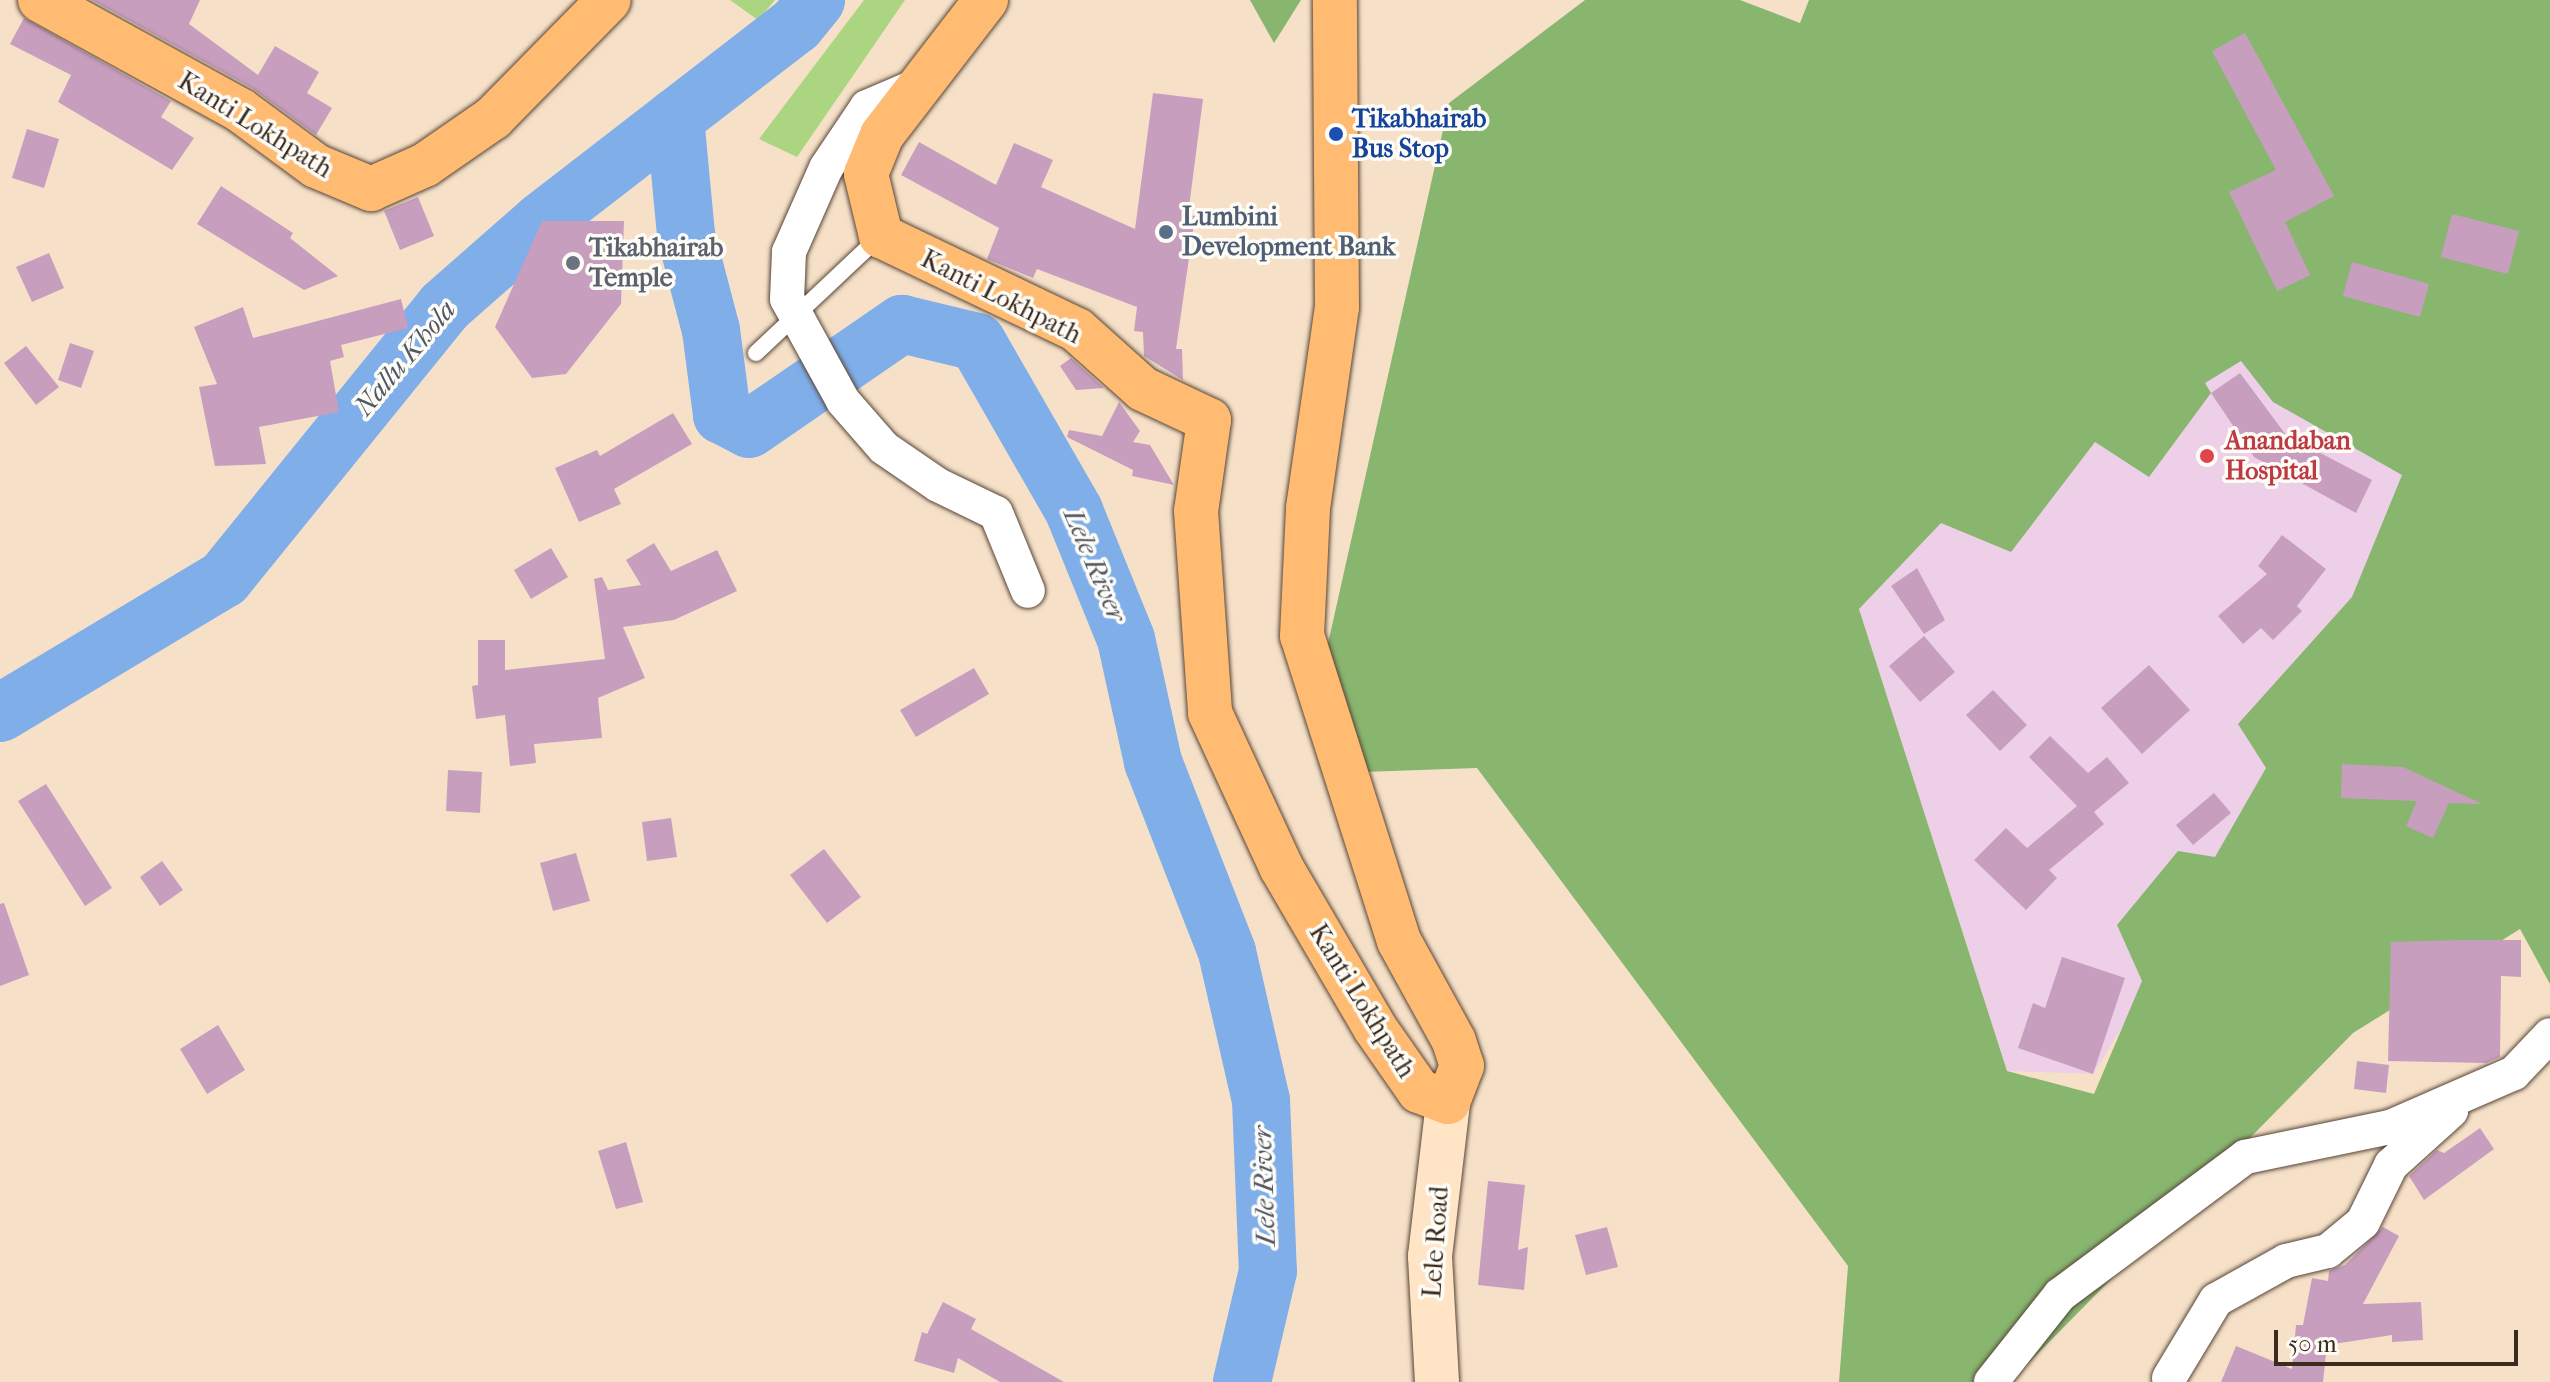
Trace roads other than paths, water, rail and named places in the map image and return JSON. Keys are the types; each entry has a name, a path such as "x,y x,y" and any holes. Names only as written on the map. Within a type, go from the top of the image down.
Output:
{"main road":[{"name":"Kanti Lokhpath","path":"40,0 240,110 316,166 371,189 425,165 493,118 609,0"},
{"path":"881,236 866,174 882,135 926,82 986,0"},
{"name":"Kanti Lokhpath","path":"881,236 1077,330 1143,389 1209,420 1196,511 1210,713 1281,867 1375,1028 1419,1091 1448,1102 1462,1066 1399,941 1302,636 1308,508 1337,307 1335,0"}],"street":[{"path":"926,82 867,107 826,168 789,252 787,299 843,401 884,448 938,485 996,513 1028,591"},
{"path":"1991,1382 2060,1295 2245,1157 2390,1127 2514,1073 2550,1035"},
{"path":"2169,1378 2216,1300 2286,1261 2328,1251 2363,1222 2391,1165 2475,1090"},
{"name":"Lele Road","path":"1437,1382 1430,1256 1448,1102"}],"lane":[{"path":"756,353 881,236"}],"waterway":[{"name":"Nallu Khola","path":"0,713 224,579 444,307 542,221 796,25 816,0"},
{"name":"Lele River","path":"675,118 686,235 711,330 722,415 749,429 902,324 977,342 1074,511 1126,639 1153,762 1227,952 1261,1100 1268,1271 1242,1382"}],"place":[{"name":"Tikabhairab Bus Stop","path":"1336,134"},
{"name":"Lumbini Development Bank","path":"1166,232"},
{"name":"Tikabhairab Temple","path":"573,263"},
{"name":"Anandaban Hospital","path":"2207,456"}]}
